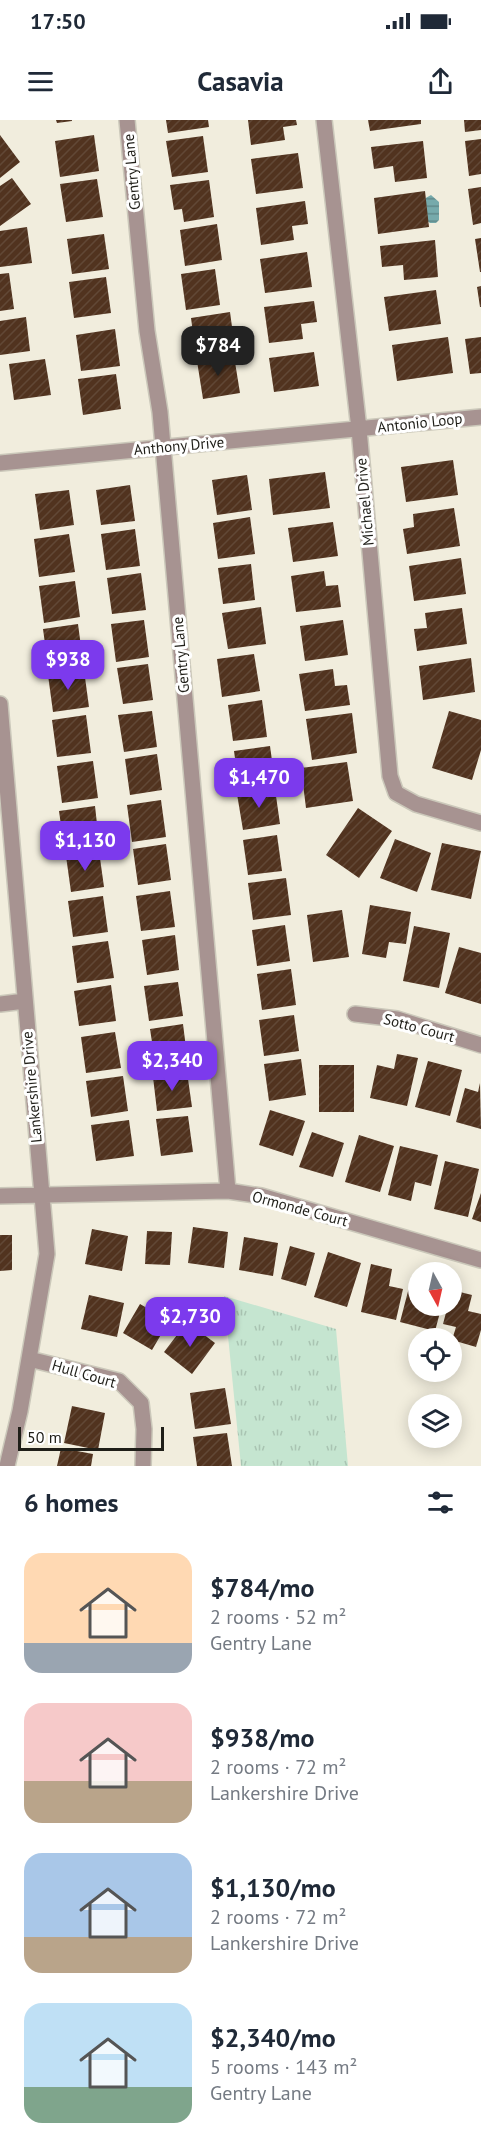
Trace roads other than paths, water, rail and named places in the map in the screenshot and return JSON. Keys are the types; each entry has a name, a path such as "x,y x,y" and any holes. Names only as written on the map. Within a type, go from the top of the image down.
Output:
{"street":[{"name":"Gentry Lane","path":"127,120 147,332 160,412 228,1191"},
{"name":"Michael Drive","path":"324,120 359,429 390,776 396,793 416,804 481,823"},
{"name":"Antonio Loop","path":"359,429 481,417"},
{"name":"Anthony Drive","path":"0,463 359,429"},
{"name":"Lankershire Drive","path":"0,704 5,816 25,1001 47,1254 20,1411 7,1466"},
{"path":"0,1004 25,1001"},
{"name":"Sotto Court","path":"355,1014 397,1019 481,1045"},
{"name":"Ormonde Court","path":"0,1196 228,1191 261,1196 481,1260"},
{"name":"Hull Court","path":"29,1359 118,1381 141,1403 144,1430 143,1466"}],"water":[{"path":"431,195 439,202 439,220 436,223 426,220 424,199"}]}
